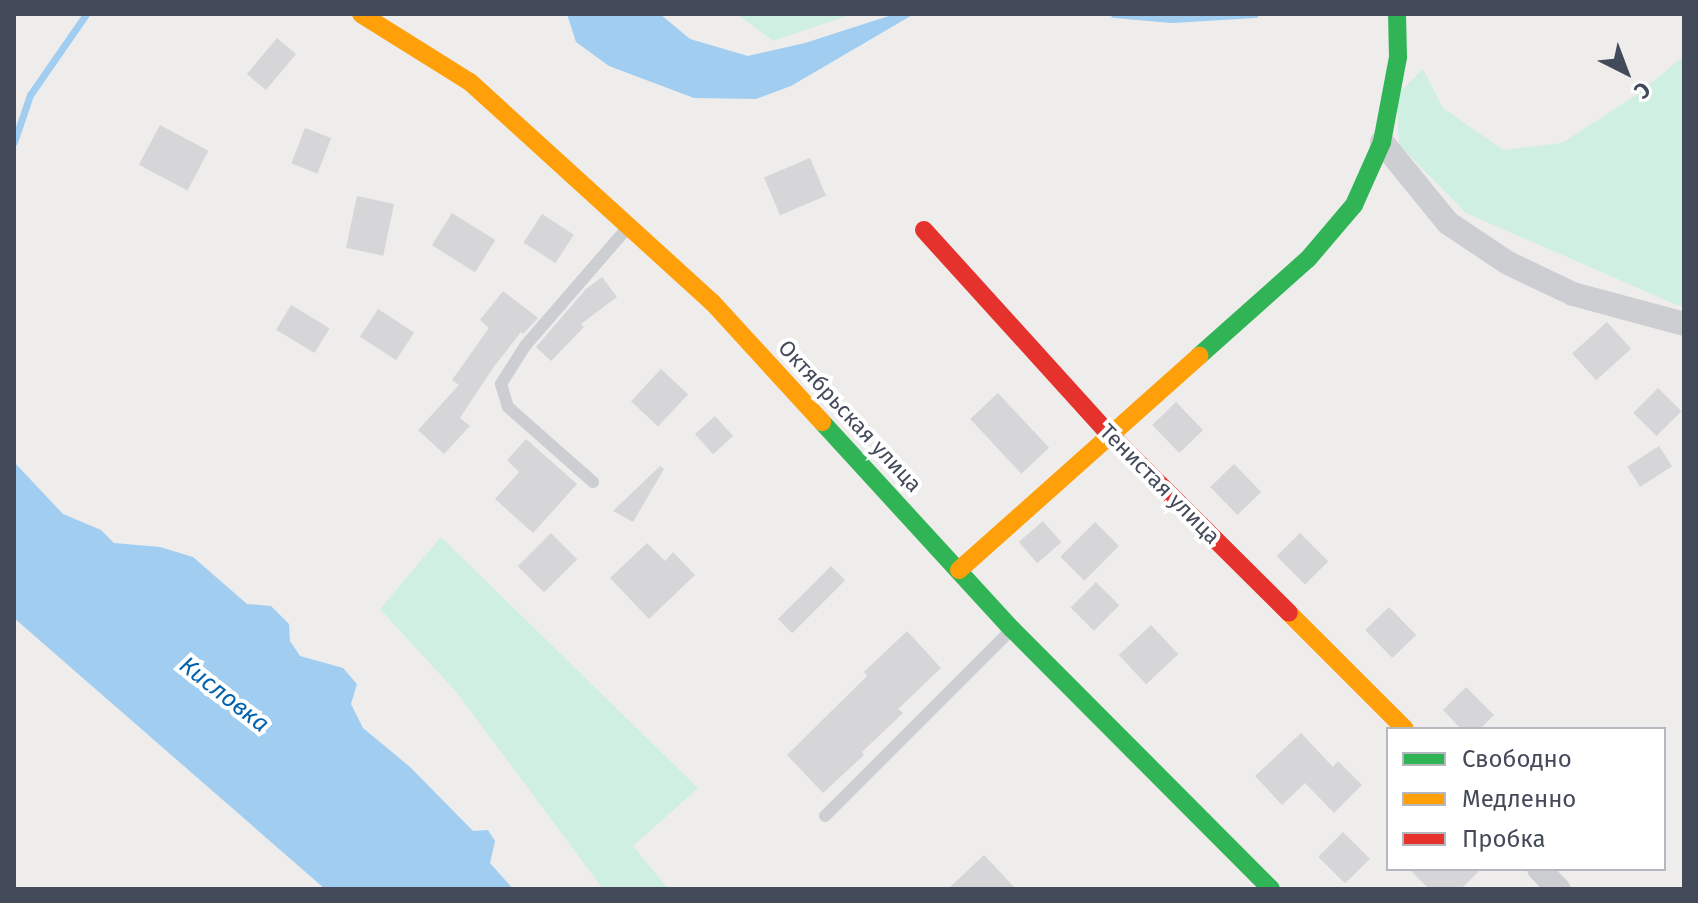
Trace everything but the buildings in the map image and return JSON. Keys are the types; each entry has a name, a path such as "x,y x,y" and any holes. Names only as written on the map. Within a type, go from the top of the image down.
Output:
{"street":[{"name":"Октябрьская улица","path":"361,14 470,82 712,302 1012,629 1271,889"},
{"path":"959,570 1308,259 1354,205 1382,142 1398,57 1397,14"},
{"path":"1382,142 1448,223 1508,263 1573,294 1684,324"},
{"name":"Тенистая улица","path":"924,230 1110,435 1403,727"},
{"path":"1541,871 1558,889"}],"lane":[{"path":"593,482 508,407 501,384 525,346 630,225"},
{"path":"825,816 1012,629"}],"green space":[{"path":"737,14 853,14 773,41"},
{"path":"1684,56 1684,308 1466,213 1399,145 1397,95 1423,69 1443,108 1503,150 1562,143 1638,94"},
{"path":"441,537 698,788 633,846 668,889 603,889 458,694 380,609"}],"water":[{"path":"567,14 660,14 690,39 748,56 805,43 895,14 914,14 791,86 756,99 694,98 609,66 576,42"},
{"name":"Кисловка","path":"14,462 63,514 101,530 114,543 160,547 193,557 247,604 271,606 289,624 290,641 300,656 343,668 357,684 351,704 363,728 410,767 473,831 488,830 495,841 490,863 513,889 325,889 14,618"}],"waterway":[{"path":"14,142 30,95 86,14"},
{"path":"1114,14 1171,19 1255,14"}],"traffic: fast":[{"path":"1199,356 1308,259 1354,205 1382,142 1398,57 1397,14"},
{"path":"822,422 1012,629 1271,889"}],"traffic: slow":[{"path":"361,14 470,82 712,302 822,422"},
{"path":"959,570 1199,356"},
{"path":"1289,613 1403,727"}],"traffic: jam":[{"path":"924,230 1110,435 1289,613"}]}
